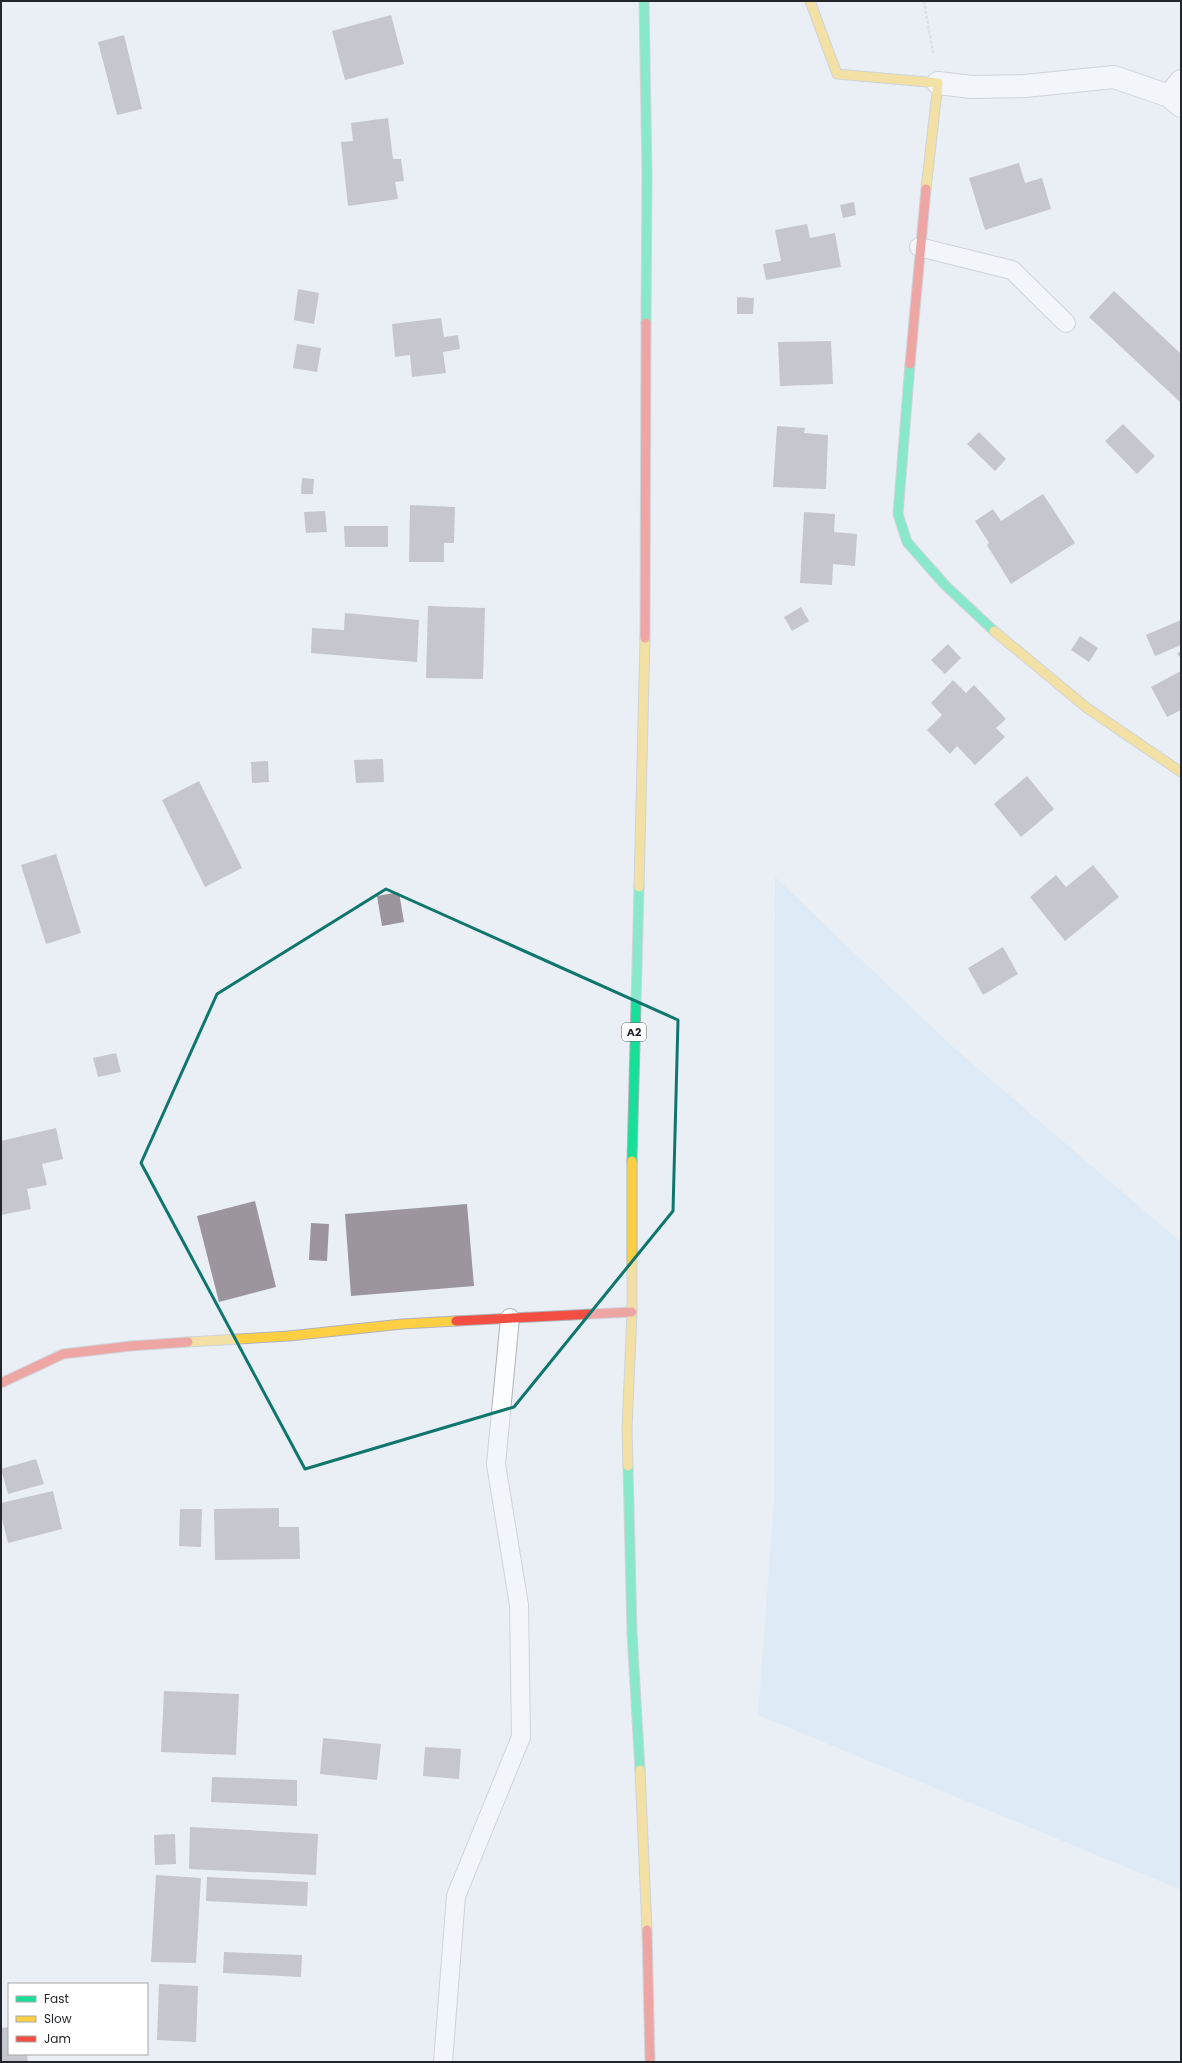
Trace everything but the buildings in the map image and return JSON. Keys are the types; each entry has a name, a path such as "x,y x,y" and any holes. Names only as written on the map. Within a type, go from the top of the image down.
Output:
{"main road":[{"name":"A2","path":"644,1 646,174 645,623 631,1194 632,1312 627,1429 631,1610 644,1826 650,2062"},
{"path":"810,1 837,74 938,83 918,247 898,514 907,542 945,585 1002,639 1087,708 1181,772"},
{"path":"1,1383 63,1354 131,1346 289,1336 402,1324 632,1312"}],"street":[{"path":"938,83 972,87 1018,86 1114,77 1177,94"}],"lane":[{"path":"918,247 1012,270 1066,323"},
{"path":"443,2062 456,1896 521,1737 519,1605 496,1464 510,1318"}],"path":[{"path":"924,1 938,83"}],"highlighted area":[{"path":"386,889 678,1020 673,1211 514,1407 305,1469 141,1163 217,994"}],"shaded area":[{"path":"775,877 953,1047 1181,1242 1181,1890 758,1715 774,1501"}],"traffic: fast":[{"path":"644,1 647,174 646,323"},
{"path":"910,364 898,514 907,542 945,585 994,631"},
{"path":"632,1161 639,887"},
{"path":"628,1466 632,1633 640,1770"}],"traffic: slow":[{"path":"810,1 837,74 938,83 926,189"},
{"path":"994,631 1087,708 1181,772"},
{"path":"639,887 645,638"},
{"path":"628,1466 627,1429 632,1312 632,1161"},
{"path":"188,1342 289,1336 402,1324 456,1321"},
{"path":"640,1770 647,1930"}],"traffic: jam":[{"path":"910,364 926,189"},
{"path":"645,638 646,323"},
{"path":"456,1321 632,1312"},
{"path":"1,1383 63,1354 131,1346 188,1342"},
{"path":"647,1930 650,2062"}]}
